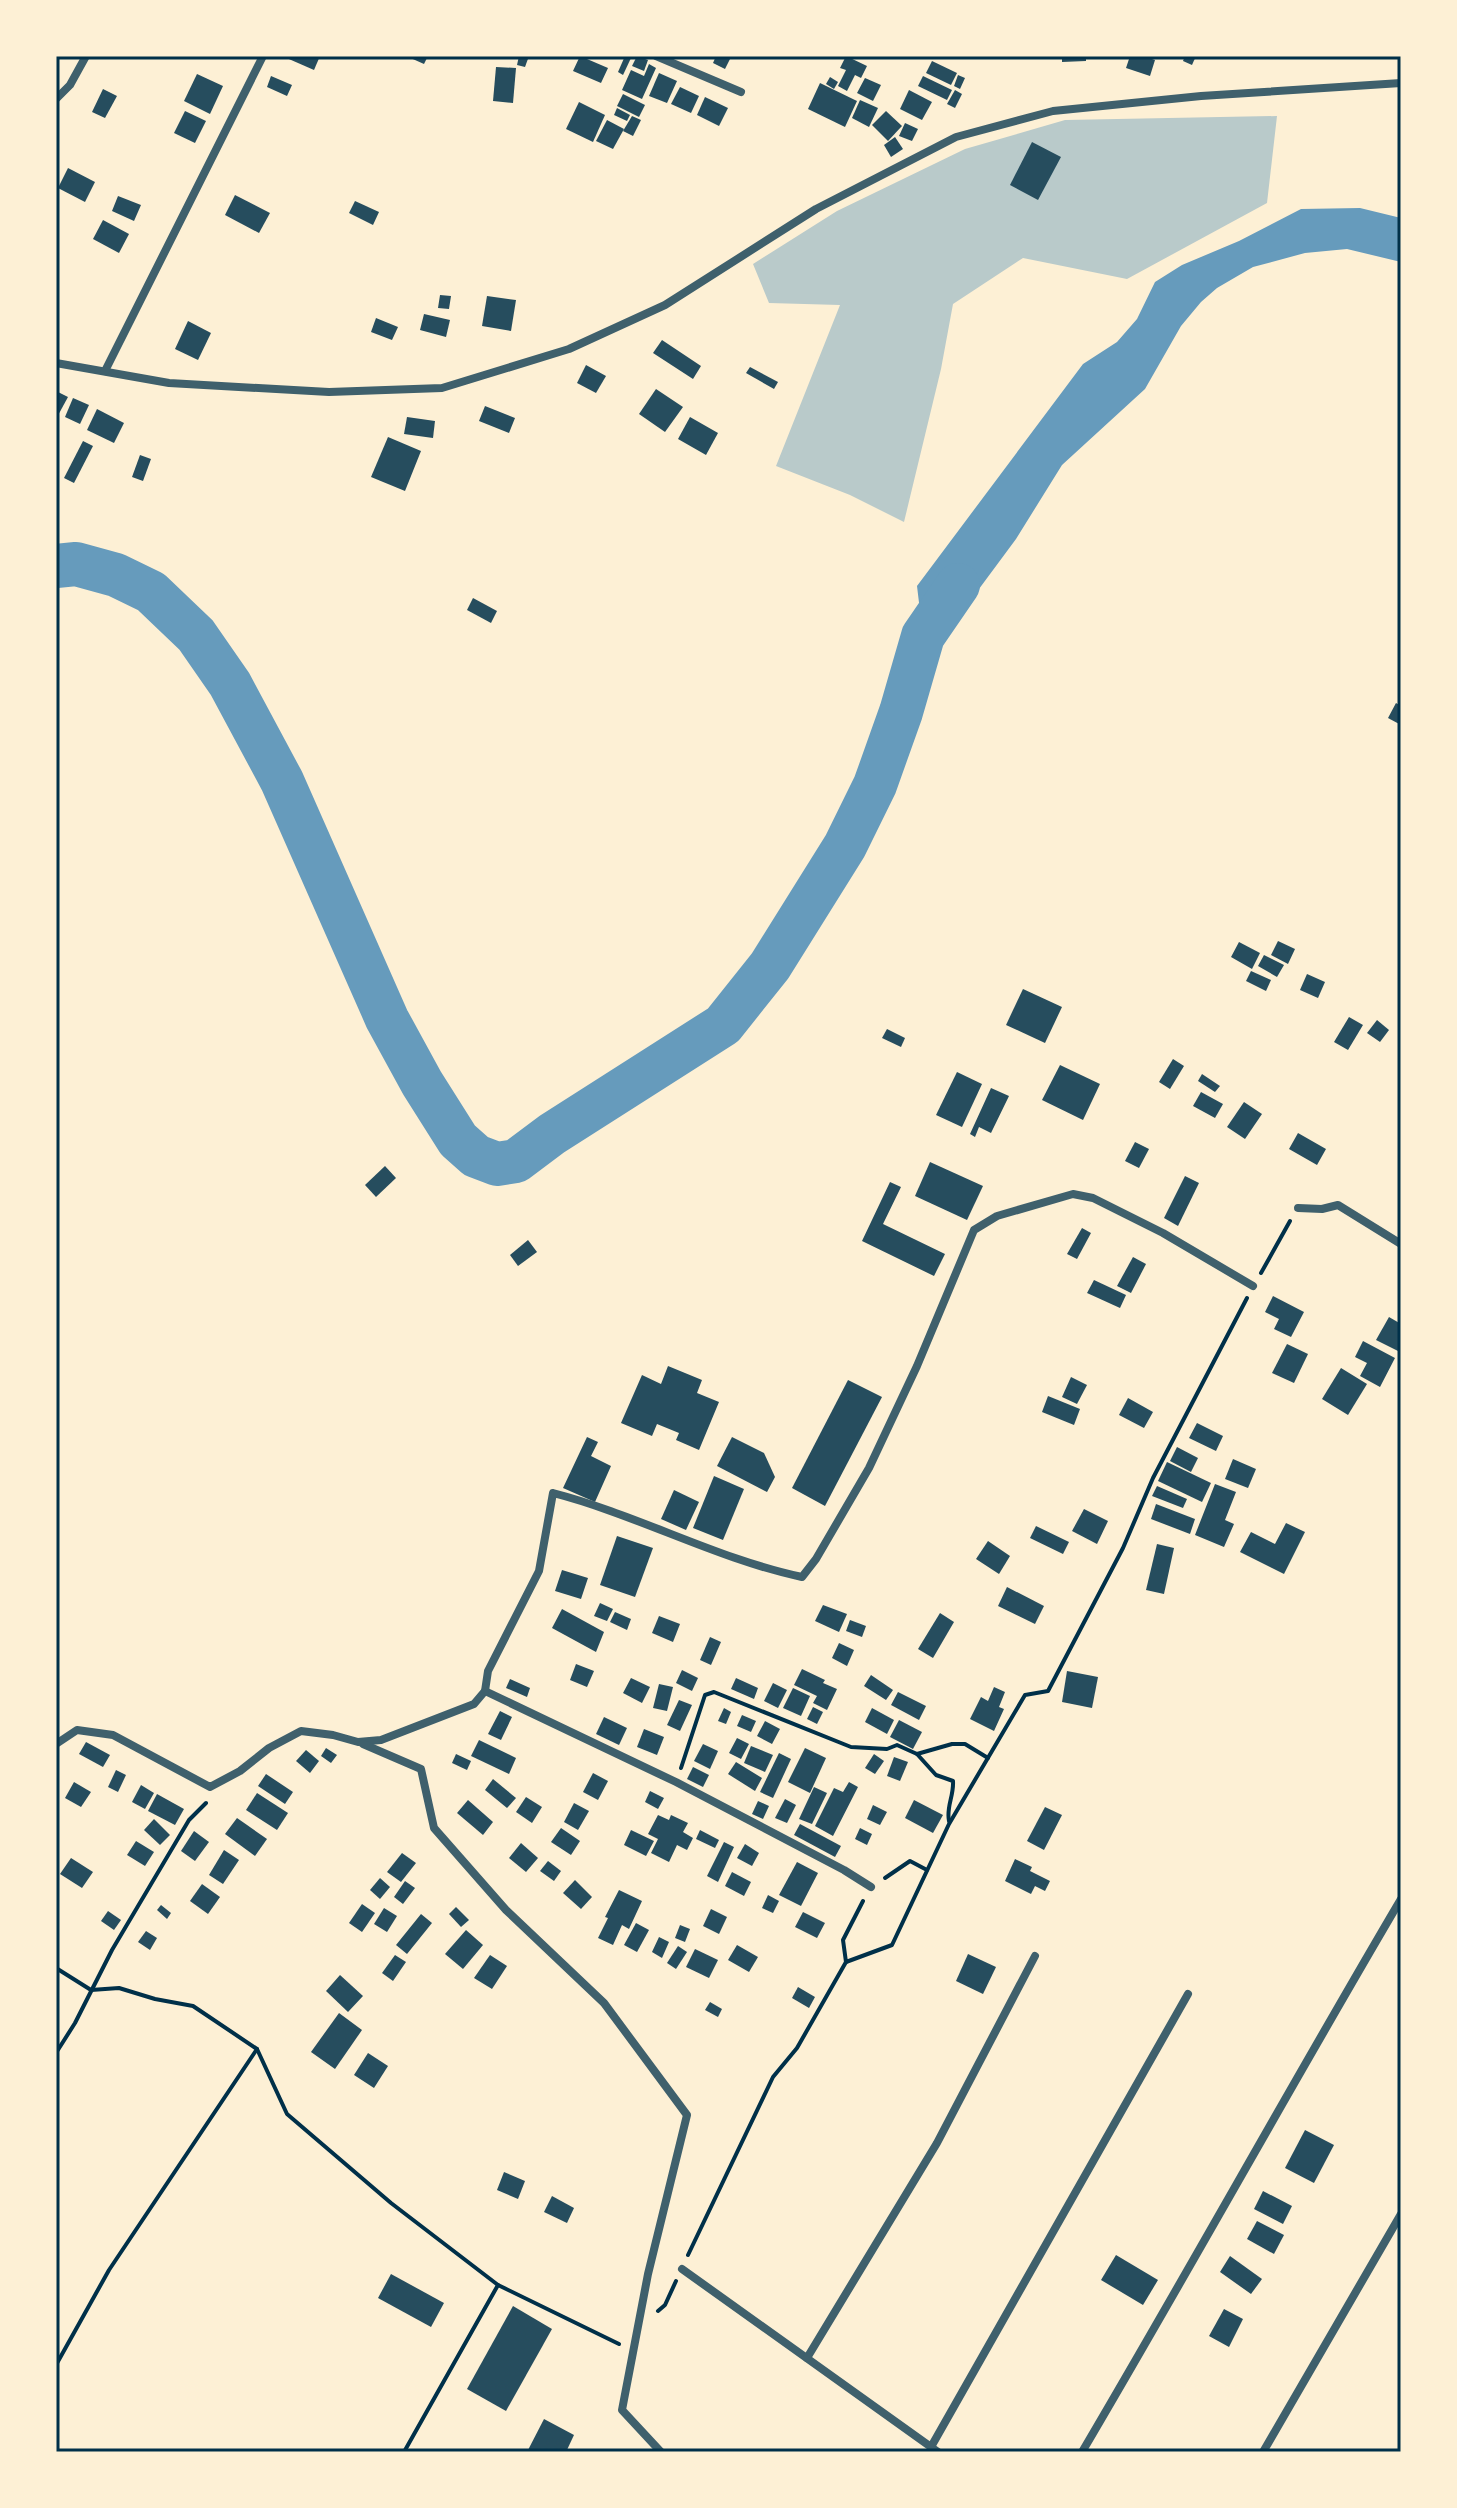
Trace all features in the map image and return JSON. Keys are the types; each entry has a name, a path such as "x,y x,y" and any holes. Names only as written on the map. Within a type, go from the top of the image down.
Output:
{"street":[{"path":"56,99 70,85 86,56"},
{"path":"105,371 263,56"},
{"path":"656,56 741,92"},
{"path":"56,363 169,383 329,392 442,388 569,349 665,305 816,209 956,137 1053,111 1201,96 1401,83"},
{"path":"358,1742 381,1740 474,1704 485,1691 488,1671 539,1571 553,1493 775,1571 802,1577 816,1559 869,1468 917,1366 974,1230 997,1216 1073,1194 1093,1198 1163,1233 1253,1286"},
{"path":"1298,1208 1322,1209 1338,1205 1401,1244"},
{"path":"485,1691 676,1782 871,1887"},
{"path":"56,1744 77,1730 113,1735 210,1787 301,1731 358,1742 421,1769 434,1828 506,1910 604,2003 687,2115 648,2274 622,2410 661,2452"},
{"path":"1082,2452 1191,2268 1401,1899"},
{"path":"807,2358 937,2143 1035,1956"},
{"path":"682,2269 934,2449 1188,1994"},
{"path":"1263,2452 1401,2214"}],"path":[{"path":"846,1962 892,1945 949,1824 1025,1695 1048,1691 1123,1548 1153,1478 1253,1286 1298,1208"},
{"path":"676,1782 705,1695 714,1692 851,1747 887,1749 897,1745 917,1754 936,1775 953,1781 954,1792 947,1810 949,1824"},
{"path":"917,1754 952,1744 965,1744 988,1758"},
{"path":"56,2053 112,1950 189,1820 211,1798"},
{"path":"637,2328 665,2305 773,2077 797,2048 846,1962 843,1940 871,1887 910,1861 927,1870"},
{"path":"56,1968 91,1990 119,1988 193,2006 257,2049 287,2114 391,2203 498,2285 633,2351"},
{"path":"56,2365 109,2270 257,2049"},
{"path":"404,2452 498,2285"}],"shaded area":[{"path":"1277,116 1267,203 1127,279 1023,258 953,304 941,369 904,522 850,495 776,466 840,305 769,303 753,264 837,211 965,149 1065,120"}],"water":[{"path":"1360,208 1401,218 1401,262 1347,249 1305,253 1253,267 1217,288 1181,326 1145,389 1062,465 1016,539 956,620 923,636 917,586 1083,364 1117,342 1137,319 1155,282 1182,265 1239,241 1301,209"}],"building":[{"path":"282,56 320,56 314,70"},
{"path":"406,56 428,56 424,64"},
{"path":"519,56 529,56 525,67 517,65"},
{"path":"580,56 608,68 601,83 573,71"},
{"path":"625,56 631,58 623,75 618,72"},
{"path":"637,56 648,60 644,71 632,66"},
{"path":"716,56 730,59 725,69 713,63"},
{"path":"846,56 867,66 861,78 855,75 847,91 838,86 846,70 840,68"},
{"path":"1062,56 1086,56 1086,61 1062,62"},
{"path":"1130,56 1155,60 1150,76 1126,68"},
{"path":"1185,56 1196,56 1192,65 1183,61"},
{"path":"932,61 957,73 951,85 926,73"},
{"path":"649,64 656,68 642,99 622,90 631,70 644,76"},
{"path":"496,67 516,68 513,103 493,101"},
{"path":"659,73 677,81 667,103 649,96"},
{"path":"197,74 223,86 210,114 184,101"},
{"path":"958,75 965,78 960,89 954,86"},
{"path":"271,76 292,85 287,96 267,87"},
{"path":"923,76 952,90 947,100 918,86"},
{"path":"830,77 838,82 834,89 826,84"},
{"path":"865,78 881,85 873,101 857,93"},
{"path":"820,83 857,101 845,127 808,109"},
{"path":"680,87 699,96 691,113 671,104"},
{"path":"103,89 117,96 105,118 92,112"},
{"path":"909,90 932,102 922,120 900,109"},
{"path":"955,90 962,94 955,108 947,104"},
{"path":"623,94 645,105 639,117 617,106"},
{"path":"705,97 728,108 719,126 697,115"},
{"path":"860,100 878,108 869,127 852,118"},
{"path":"579,102 605,115 593,142 566,129"},
{"path":"617,108 630,115 627,121 614,115"},
{"path":"185,111 206,121 195,143 174,133"},
{"path":"886,111 902,126 888,141 872,125"},
{"path":"632,116 641,120 633,136 623,131"},
{"path":"607,120 624,129 613,149 596,141"},
{"path":"905,123 918,129 912,141 899,136"},
{"path":"895,137 903,149 891,157 884,145"},
{"path":"1032,142 1061,157 1038,200 1010,185"},
{"path":"68,168 95,182 85,202 58,188"},
{"path":"235,195 270,213 259,233 225,215"},
{"path":"118,196 141,205 134,221 112,211"},
{"path":"355,201 379,212 373,225 349,213"},
{"path":"103,220 129,234 119,253 93,239"},
{"path":"440,295 451,296 449,309 438,308"},
{"path":"487,296 516,300 511,331 482,326"},
{"path":"424,314 450,320 446,337 420,330"},
{"path":"376,318 398,327 392,340 371,332"},
{"path":"188,321 211,333 198,360 175,349"},
{"path":"662,340 701,366 693,379 653,353"},
{"path":"586,365 606,376 596,393 577,383"},
{"path":"750,367 778,382 774,389 746,373"},
{"path":"656,389 683,407 665,432 639,414"},
{"path":"56,391 68,397 56,419"},
{"path":"73,398 89,405 80,424 65,417"},
{"path":"485,406 515,418 509,433 479,421"},
{"path":"97,409 124,423 114,443 87,430"},
{"path":"407,417 435,421 433,438 404,434"},
{"path":"690,417 718,433 706,455 678,439"},
{"path":"388,437 421,451 405,491 371,477"},
{"path":"83,441 93,446 74,483 64,478"},
{"path":"140,455 151,459 143,481 132,477"},
{"path":"473,598 497,611 491,623 467,610"},
{"path":"1396,703 1401,706 1401,725 1388,718"},
{"path":"1278,941 1295,949 1288,964 1271,955"},
{"path":"1239,942 1260,953 1252,969 1231,957"},
{"path":"1264,955 1284,965 1277,977 1258,966"},
{"path":"1251,971 1271,980 1266,991 1246,981"},
{"path":"1307,974 1325,982 1318,998 1300,990"},
{"path":"1023,989 1062,1007 1045,1043 1006,1025"},
{"path":"1349,1017 1363,1025 1348,1050 1334,1042"},
{"path":"1377,1020 1389,1030 1380,1042 1367,1033"},
{"path":"887,1029 905,1038 901,1047 882,1038"},
{"path":"1173,1059 1184,1066 1170,1089 1159,1082"},
{"path":"1060,1065 1100,1084 1083,1120 1042,1100"},
{"path":"957,1072 982,1084 962,1127 936,1115"},
{"path":"1202,1074 1220,1086 1215,1092 1198,1081"},
{"path":"991,1088 1009,1096 991,1133 979,1127 975,1137 970,1134"},
{"path":"1201,1092 1223,1104 1215,1118 1193,1106"},
{"path":"1244,1102 1262,1114 1245,1139 1227,1127"},
{"path":"1298,1133 1326,1149 1317,1165 1289,1149"},
{"path":"1135,1142 1149,1149 1139,1168 1125,1161"},
{"path":"930,1162 983,1186 967,1220 915,1196"},
{"path":"385,1166 396,1178 376,1197 365,1185"},
{"path":"1185,1176 1199,1183 1178,1226 1164,1218"},
{"path":"890,1182 901,1187 883,1224 945,1254 934,1276 862,1241"},
{"path":"1082,1228 1091,1233 1077,1259 1067,1254"},
{"path":"528,1240 537,1252 518,1266 510,1255"},
{"path":"1133,1257 1146,1264 1131,1293 1117,1286"},
{"path":"1094,1280 1126,1295 1120,1308 1087,1293"},
{"path":"1273,1296 1304,1312 1291,1337 1274,1329 1279,1319 1265,1312"},
{"path":"1389,1317 1401,1324 1400,1352 1376,1340"},
{"path":"1363,1341 1395,1358 1380,1387 1360,1376 1367,1363 1355,1357"},
{"path":"1287,1344 1308,1354 1294,1383 1272,1373"},
{"path":"668,1366 702,1380 697,1393 719,1402 699,1450 676,1440 679,1433 657,1424 652,1436 621,1423 642,1375 661,1384"},
{"path":"1341,1368 1367,1384 1348,1415 1322,1399"},
{"path":"1071,1377 1087,1385 1077,1404 1062,1397"},
{"path":"848,1380 882,1397 825,1506 792,1488"},
{"path":"1048,1396 1080,1409 1074,1425 1042,1412"},
{"path":"1128,1398 1153,1412 1144,1428 1119,1415"},
{"path":"1197,1423 1223,1436 1216,1451 1189,1438"},
{"path":"587,1437 598,1442 591,1456 611,1466 595,1502 563,1488"},
{"path":"732,1437 764,1453 775,1477 767,1492 717,1466"},
{"path":"1177,1447 1198,1458 1191,1472 1170,1461"},
{"path":"1233,1459 1256,1469 1248,1488 1225,1479"},
{"path":"1167,1462 1211,1483 1202,1502 1158,1481"},
{"path":"714,1476 744,1489 723,1540 693,1528"},
{"path":"1215,1484 1236,1492 1225,1520 1234,1524 1224,1547 1195,1535"},
{"path":"1157,1486 1187,1499 1183,1508 1152,1496"},
{"path":"674,1490 699,1502 686,1530 661,1519"},
{"path":"1156,1504 1195,1519 1190,1534 1151,1519"},
{"path":"1084,1509 1108,1521 1097,1544 1072,1531"},
{"path":"1286,1523 1305,1532 1284,1574 1240,1552 1251,1532 1275,1544"},
{"path":"1036,1526 1069,1542 1063,1554 1030,1538"},
{"path":"617,1536 653,1548 635,1597 600,1585"},
{"path":"988,1541 1010,1556 999,1574 976,1559"},
{"path":"1157,1544 1174,1548 1164,1594 1146,1590"},
{"path":"562,1570 588,1578 581,1599 555,1591"},
{"path":"1007,1587 1044,1606 1035,1624 998,1606"},
{"path":"600,1603 613,1609 607,1621 594,1616"},
{"path":"823,1605 847,1614 839,1632 815,1621"},
{"path":"562,1609 604,1632 596,1652 552,1628"},
{"path":"615,1612 631,1619 627,1630 610,1622"},
{"path":"940,1613 954,1622 933,1658 918,1649"},
{"path":"659,1616 680,1624 673,1642 652,1633"},
{"path":"850,1620 866,1626 862,1637 846,1631"},
{"path":"710,1637 721,1642 711,1665 700,1660"},
{"path":"839,1643 854,1650 847,1666 832,1658"},
{"path":"576,1664 594,1671 587,1687 570,1680"},
{"path":"802,1669 837,1689 827,1710 813,1703 817,1696 794,1685"},
{"path":"682,1670 698,1678 692,1691 676,1683"},
{"path":"1067,1671 1098,1677 1092,1708 1062,1702"},
{"path":"871,1675 893,1690 886,1700 864,1686"},
{"path":"631,1678 650,1687 642,1703 623,1693"},
{"path":"736,1678 758,1688 754,1699 731,1689"},
{"path":"510,1679 530,1688 527,1697 506,1688"},
{"path":"773,1683 787,1690 778,1708 764,1701"},
{"path":"659,1684 673,1687 667,1711 653,1708"},
{"path":"994,1687 1005,1692 999,1707 1004,1709 994,1731 970,1719 981,1697 988,1701"},
{"path":"793,1688 810,1696 801,1716 783,1708"},
{"path":"898,1692 926,1706 919,1720 891,1705"},
{"path":"679,1700 692,1705 680,1731 667,1725"},
{"path":"813,1707 823,1712 817,1724 807,1719"},
{"path":"724,1708 731,1712 726,1724 718,1721"},
{"path":"872,1708 894,1720 887,1734 865,1722"},
{"path":"500,1711 512,1717 501,1740 488,1734"},
{"path":"742,1715 756,1721 751,1732 737,1726"},
{"path":"604,1717 627,1728 619,1745 596,1734"},
{"path":"899,1720 922,1732 913,1749 890,1737"},
{"path":"765,1721 780,1729 772,1744 757,1736"},
{"path":"644,1729 664,1737 657,1755 637,1747"},
{"path":"737,1738 749,1744 741,1759 729,1753"},
{"path":"479,1740 516,1758 509,1774 471,1756"},
{"path":"86,1742 110,1755 103,1767 79,1754"},
{"path":"703,1744 718,1751 710,1769 694,1761"},
{"path":"751,1746 773,1755 765,1772 744,1763"},
{"path":"326,1748 337,1755 331,1763 321,1756"},
{"path":"805,1748 826,1758 810,1793 788,1782"},
{"path":"306,1750 319,1761 310,1773 296,1761"},
{"path":"779,1753 791,1759 773,1798 760,1792"},
{"path":"456,1754 471,1761 467,1770 452,1763"},
{"path":"874,1754 884,1761 875,1774 865,1768"},
{"path":"894,1757 908,1762 900,1781 887,1776"},
{"path":"736,1762 762,1778 755,1791 728,1774"},
{"path":"693,1767 709,1775 703,1787 687,1779"},
{"path":"116,1770 126,1775 118,1792 108,1787"},
{"path":"593,1773 608,1781 598,1800 583,1792"},
{"path":"266,1774 293,1792 285,1804 258,1786"},
{"path":"493,1779 516,1798 507,1808 485,1790"},
{"path":"74,1782 91,1792 81,1807 65,1798"},
{"path":"849,1782 858,1787 833,1836 815,1826 834,1788 843,1792"},
{"path":"141,1785 154,1793 145,1809 132,1802"},
{"path":"814,1787 827,1793 812,1824 799,1819"},
{"path":"650,1791 664,1798 658,1809 645,1802"},
{"path":"257,1793 288,1813 277,1830 246,1810"},
{"path":"157,1794 184,1809 175,1825 148,1811"},
{"path":"526,1797 542,1807 532,1823 516,1812"},
{"path":"785,1799 796,1805 787,1823 775,1818"},
{"path":"468,1800 493,1822 483,1835 457,1813"},
{"path":"914,1800 943,1815 933,1833 905,1818"},
{"path":"758,1801 769,1806 763,1819 752,1814"},
{"path":"574,1803 589,1811 578,1830 564,1822"},
{"path":"873,1805 887,1812 880,1825 867,1819"},
{"path":"1045,1807 1062,1815 1044,1850 1027,1841"},
{"path":"658,1815 669,1820 671,1815 688,1823 683,1832 693,1838 687,1850 677,1845 669,1862 651,1853 658,1839 648,1834"},
{"path":"237,1818 267,1839 255,1856 225,1834"},
{"path":"154,1819 170,1835 160,1845 144,1830"},
{"path":"800,1824 841,1846 835,1857 794,1835"},
{"path":"561,1828 580,1841 571,1855 551,1842"},
{"path":"860,1828 872,1834 867,1845 855,1839"},
{"path":"631,1830 654,1841 646,1856 624,1845"},
{"path":"700,1830 719,1840 715,1848 696,1839"},
{"path":"194,1831 209,1842 195,1861 181,1851"},
{"path":"136,1841 154,1852 145,1866 127,1855"},
{"path":"724,1842 734,1847 718,1882 707,1876"},
{"path":"521,1843 538,1858 526,1872 509,1858"},
{"path":"745,1844 759,1853 752,1866 737,1858"},
{"path":"224,1850 239,1860 223,1884 209,1875"},
{"path":"402,1853 416,1863 401,1882 387,1872"},
{"path":"71,1858 93,1872 82,1888 60,1874"},
{"path":"1015,1859 1050,1881 1045,1891 1035,1886 1031,1894 1005,1881"},
{"path":"548,1861 561,1871 554,1881 540,1871"},
{"path":"797,1862 818,1873 801,1906 779,1895"},
{"path":"732,1872 751,1882 744,1896 725,1886"},
{"path":"380,1878 390,1887 380,1899 370,1890"},
{"path":"575,1880 592,1897 581,1909 563,1893"},
{"path":"405,1881 415,1888 403,1904 394,1897"},
{"path":"202,1884 220,1897 208,1914 190,1901"},
{"path":"619,1890 642,1901 629,1929 622,1925 613,1945 598,1938"},
{"path":"768,1895 779,1901 773,1913 762,1908"},
{"path":"362,1904 375,1913 362,1932 349,1923"},
{"path":"161,1905 171,1913 167,1919 157,1910"},
{"path":"456,1907 469,1920 461,1927 449,1914"},
{"path":"384,1908 397,1916 387,1932 374,1924"},
{"path":"711,1909 727,1917 719,1934 703,1926"},
{"path":"108,1911 121,1920 114,1930 101,1921"},
{"path":"803,1912 825,1923 817,1938 795,1927"},
{"path":"421,1914 432,1923 407,1954 396,1945"},
{"path":"636,1923 649,1930 637,1952 624,1945"},
{"path":"680,1925 690,1929 685,1942 675,1938"},
{"path":"466,1930 483,1945 463,1969 445,1954"},
{"path":"146,1931 157,1938 150,1950 138,1942"},
{"path":"659,1937 669,1942 662,1958 652,1952"},
{"path":"737,1945 758,1957 749,1972 728,1960"},
{"path":"678,1946 687,1952 676,1969 667,1963"},
{"path":"695,1949 718,1960 709,1978 686,1967"},
{"path":"968,1954 996,1967 983,1994 956,1981"},
{"path":"395,1955 406,1962 393,1981 382,1973"},
{"path":"490,1955 507,1966 492,1989 474,1978"},
{"path":"340,1975 363,1996 348,2012 326,1991"},
{"path":"798,1987 815,1997 809,2008 792,1998"},
{"path":"710,2002 722,2009 718,2017 705,2010"},
{"path":"339,2013 362,2030 335,2069 311,2052"},
{"path":"368,2053 388,2066 374,2088 354,2075"},
{"path":"1305,2130 1334,2145 1314,2183 1285,2168"},
{"path":"504,2172 525,2181 518,2199 497,2190"},
{"path":"1263,2191 1292,2206 1283,2224 1254,2209"},
{"path":"552,2196 574,2208 567,2223 544,2212"},
{"path":"1257,2221 1284,2235 1274,2254 1247,2239"},
{"path":"1116,2255 1158,2280 1143,2305 1101,2280"},
{"path":"1230,2256 1262,2279 1251,2294 1220,2272"},
{"path":"391,2274 444,2303 431,2327 378,2298"},
{"path":"513,2306 552,2329 506,2411 467,2389"},
{"path":"1224,2309 1243,2319 1229,2347 1209,2336"},
{"path":"544,2419 574,2435 566,2452 527,2452"}],"waterway":[{"path":"56,566 76,564 116,575 151,592 196,635 230,684 282,781 387,1019 422,1083 458,1140 476,1156 497,1164 516,1161 552,1134 723,1025 770,966 845,846 875,785 923,636 958,585"}]}
